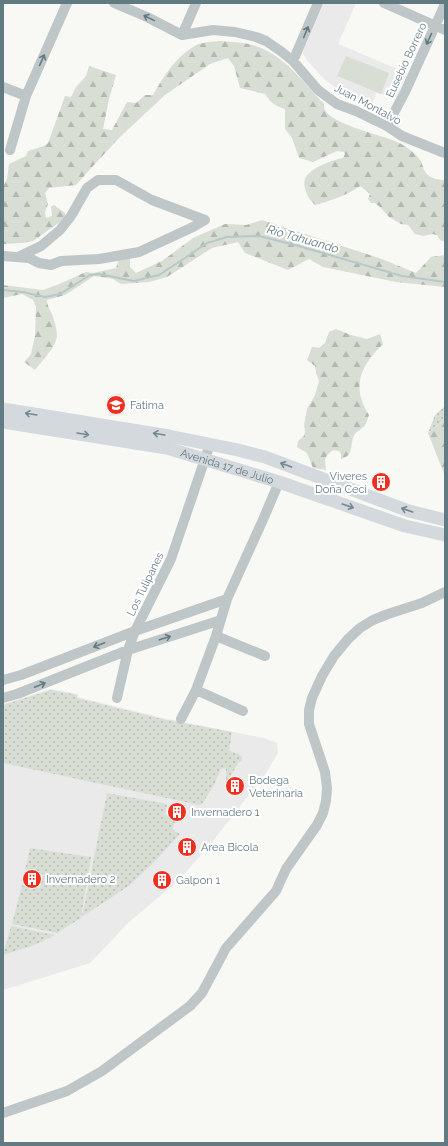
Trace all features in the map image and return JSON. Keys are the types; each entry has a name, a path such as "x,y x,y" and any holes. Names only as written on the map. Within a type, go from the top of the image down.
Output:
{"main road":[{"name":"Avenida 17 de Julio","path":"3,409 169,436 266,457 409,511 445,520"},
{"name":"Avenida 17 de Julio","path":"3,422 167,448 279,482 405,526 445,535"}],"street":[{"path":"10,150 26,96 67,3"},
{"path":"114,3 147,16 182,35 196,3"},
{"path":"293,61 318,3"},
{"path":"384,3 445,30"},
{"name":"Eusebio Borrero","path":"387,126 405,92 445,4"},
{"name":"Juan Montalvo","path":"182,35 213,30 235,32 266,41 293,61 318,90 337,104 356,111 387,126 402,136 445,153"},
{"path":"3,87 26,96"},
{"path":"3,256 29,258 39,263 51,265 61,261 99,259 139,252 205,220 152,200 116,180 98,180 87,188 71,216 60,230 41,246 18,257"},
{"name":"Los Tulipanes","path":"3,680 21,675 135,631 171,559 210,444"},
{"path":"181,719 196,690 216,636 227,599 279,482"},
{"path":"3,1113 67,1091 102,1071 190,1006 202,993 226,948 276,891 286,868 317,825 323,813 327,788 325,772 309,724 309,710 312,698 322,676 334,656 352,635 373,620 422,603 445,592"},
{"path":"116,698 128,650 135,631 227,599"},
{"path":"3,698 17,694 128,650 221,620"},
{"path":"216,636 265,656"},
{"path":"196,690 243,711"}],"shaded area":[{"path":"324,3 356,3 338,44 407,73 395,100 377,92 371,106 341,92 324,79 307,60 303,51"},
{"name":"Fatima","path":"121,393 123,415 109,416 111,395"},
{"path":"51,689 78,694 78,697 163,718 264,738 277,743 278,753 266,773 213,841 179,880 128,923 90,963 3,990 3,704"}],"green space":[{"path":"220,41 238,42 256,46 276,56 293,71 324,104 324,108 329,115 345,124 400,143 412,151 421,161 424,170 430,177 445,180 445,242 440,240 437,235 432,234 423,236 415,234 408,225 401,224 389,217 375,203 371,203 368,199 370,194 360,186 339,197 315,205 307,194 304,181 307,175 316,168 343,158 345,154 344,152 337,151 313,162 299,158 292,138 285,129 285,109 278,107 265,94 240,88 234,66 228,58 210,64 165,95 119,138 76,185 49,188 45,193 48,204 45,212 46,218 52,216 51,207 54,205 65,213 63,220 33,241 3,244 3,187 7,179 9,164 26,156 28,151 44,146 48,143 65,96 71,97 76,87 86,76 89,66 116,75 103,129 112,130 127,102 136,103 145,95 153,95 170,68 187,51 199,44"},
{"path":"346,56 389,73 381,94 337,76"},
{"path":"262,220 382,259 416,273 431,257 445,255 445,287 396,282 323,267 309,259 288,270 245,253 238,242 212,248 167,277 149,282 121,284 113,279 94,276 65,295 47,300 56,326 56,340 48,354 35,370 24,362 31,354 35,336 36,307 33,300 22,294 3,298 3,285 43,290 86,272 93,273 116,268 122,250 130,251 130,267 136,273 162,261 193,238 225,224 246,225"},
{"path":"336,329 367,339 380,334 383,344 369,360 364,369 359,386 363,405 369,415 366,423 363,428 356,433 348,455 341,459 341,454 339,451 333,450 326,457 326,470 313,468 307,453 297,447 298,441 304,436 304,425 307,409 315,395 319,381 315,366 307,360 312,347 319,348 325,343 329,332"},
{"path":"445,406 445,420 428,433 435,415"},
{"path":"445,420 445,476 428,433"},
{"path":"51,690 77,695 77,698 162,719 232,732 229,751 239,754 242,757 242,761 239,762 226,783 226,769 221,769 214,785 202,804 199,805 3,763 3,705"},
{"path":"107,793 167,804 165,815 177,817 172,829 180,834 130,885 82,917"},
{"path":"30,848 91,857 81,918 57,933 12,924 22,885 40,888 43,874 25,870"},
{"path":"11,926 55,935 32,946 3,955"}],"waterway":[{"name":"Río Tahuando","path":"3,290 23,292 45,297 60,294 90,275 99,274 134,281 159,275 207,243 227,237 259,236 402,276 445,282"}],"place":[{"name":"Fatima","path":"116,405"},
{"name":"Viveres Doña Ceci","path":"381,482"},
{"name":"Bodega Veterinaria","path":"235,786"},
{"name":"Invernadero 1","path":"177,812"},
{"name":"Area Bicola","path":"187,847"},
{"name":"Invernadero 2","path":"32,879"},
{"name":"Galpon 1","path":"162,880"}]}
